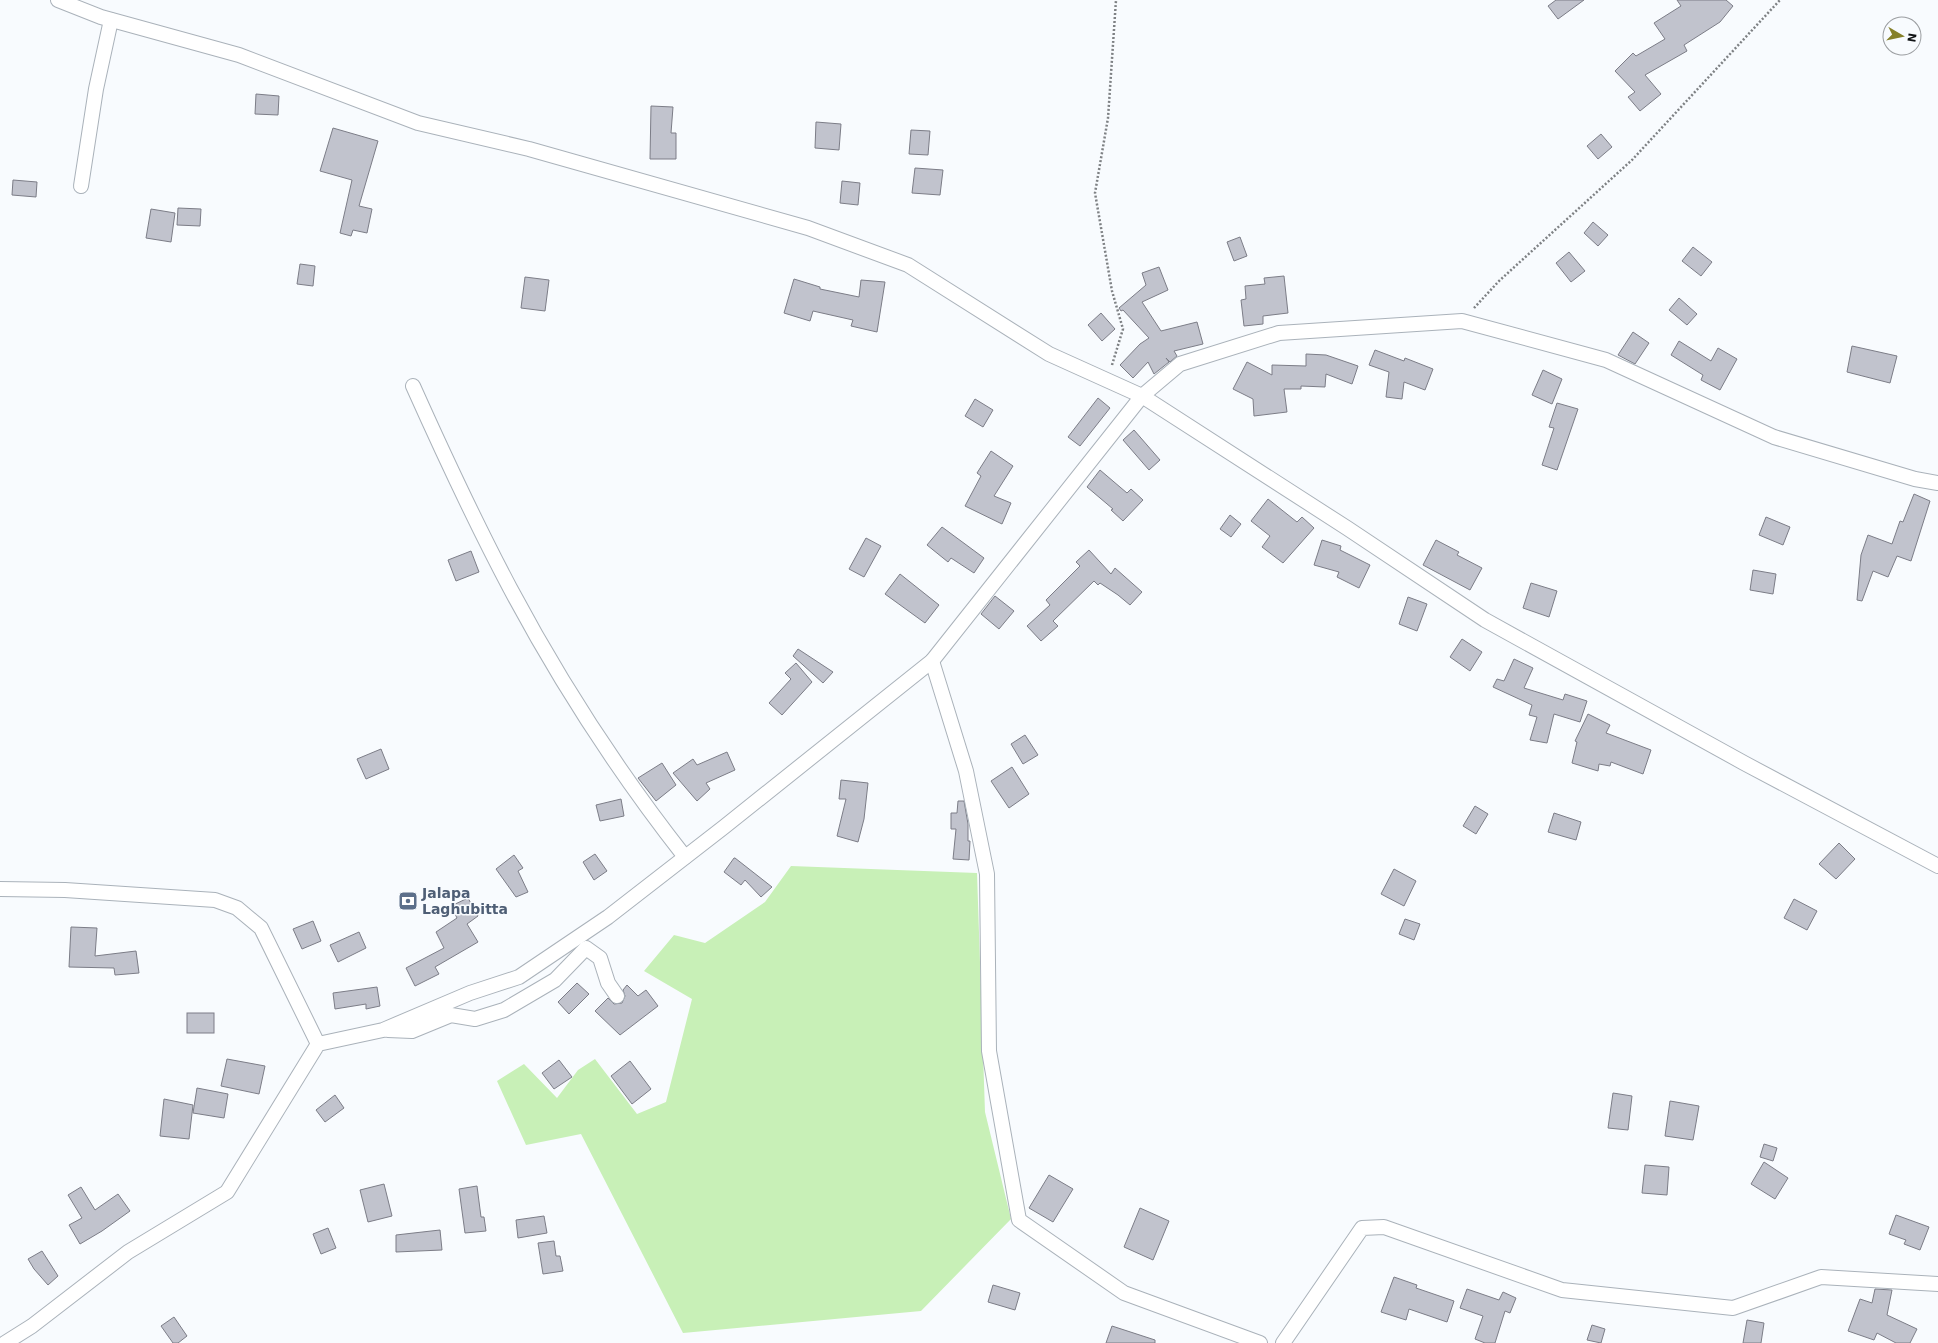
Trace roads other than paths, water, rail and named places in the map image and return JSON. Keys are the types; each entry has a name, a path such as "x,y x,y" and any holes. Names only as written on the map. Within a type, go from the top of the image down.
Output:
{"street":[{"path":"58,0 111,20 239,55 418,123 529,149 808,228 908,265 1049,354 1142,396 1348,528 1485,620 1744,763 1938,866"},
{"path":"81,186 96,89 111,20"},
{"path":"5,1343 32,1326 128,1252 227,1192 318,1044 383,1030 470,993 519,977 608,917 932,661 1142,396 1180,364 1279,333 1462,321 1606,360 1774,437 1915,479 1938,483"},
{"path":"413,386 439,444 503,574 539,640 617,764 685,857"},
{"path":"932,661 966,771 987,874 988,1052 1019,1220 1124,1293 1260,1343"},
{"path":"0,889 65,890 215,900 237,908 261,928 318,1044"},
{"path":"383,1030 412,1031 452,1015 475,1019 504,1010 555,980 586,948 600,958 608,983 617,996"},
{"path":"1283,1343 1362,1228 1384,1227 1562,1290 1733,1308 1821,1277 1938,1284"}],"place":[{"name":"Jalapa Laghubitta","path":"408,901"}]}
